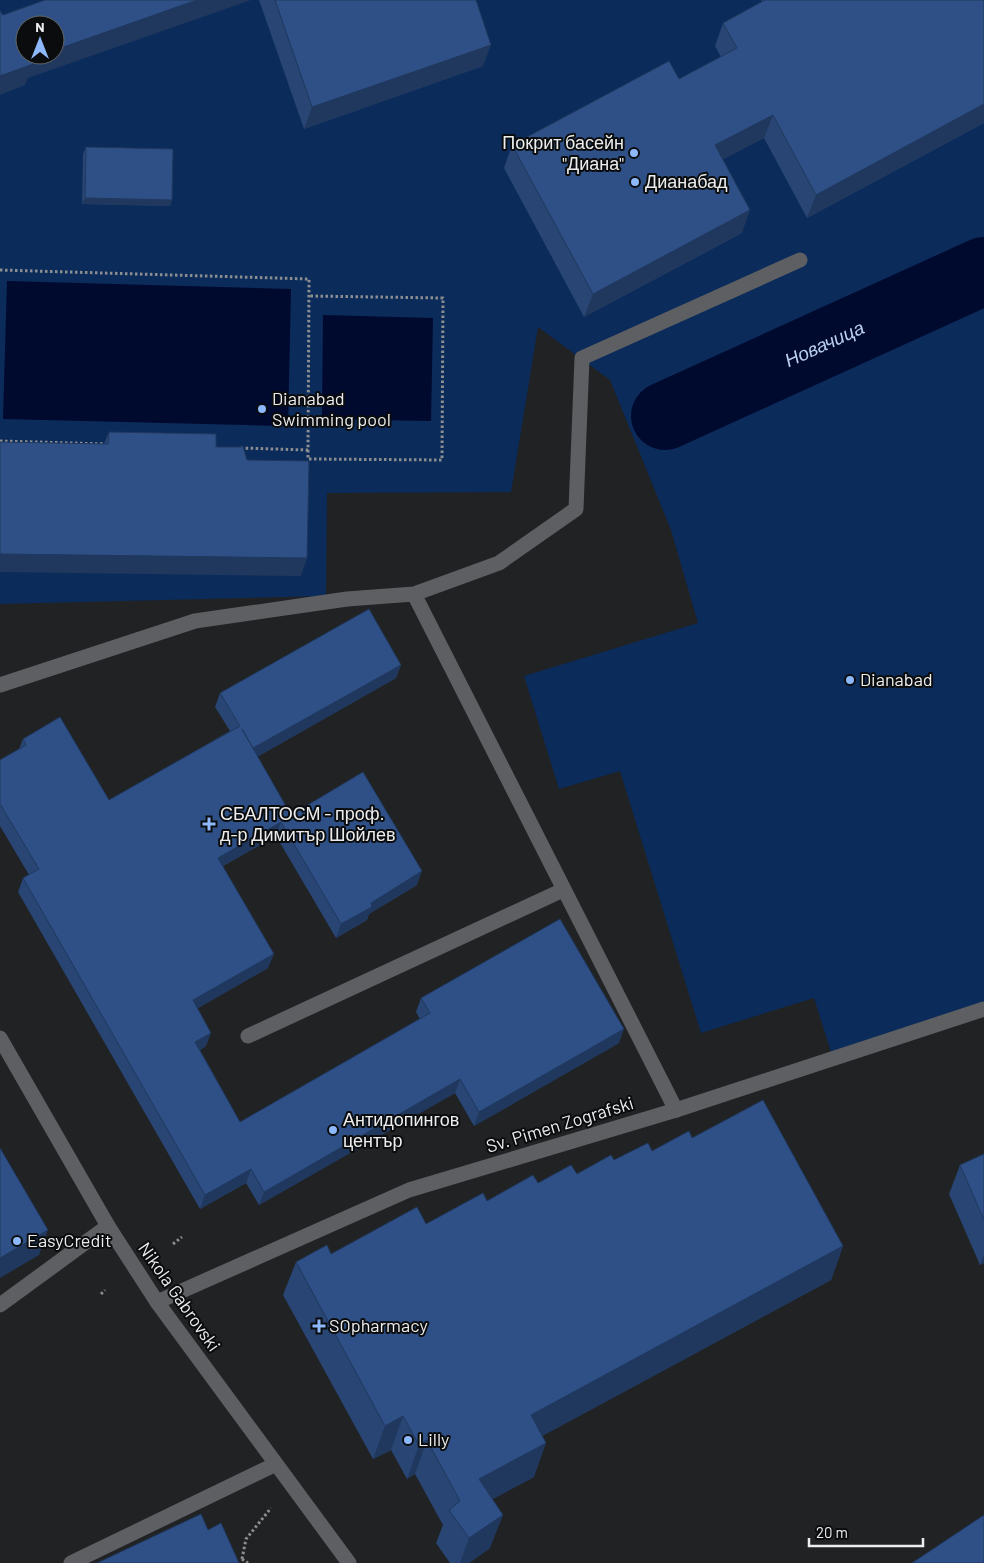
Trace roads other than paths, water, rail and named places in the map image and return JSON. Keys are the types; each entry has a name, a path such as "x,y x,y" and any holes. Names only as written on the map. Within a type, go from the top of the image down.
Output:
{"street":[{"path":"0,685 195,621 347,599 414,594 499,563 576,510 582,358 800,260"},
{"path":"414,594 676,1110"},
{"path":"248,1036 563,890"},
{"name":"Sv. Pimen Zografski","path":"157,1302 408,1190 676,1110 984,1009"},
{"name":"Nikola Gabrovski","path":"0,1038 108,1226 157,1302 349,1563"},
{"path":"0,1305 108,1226"},
{"path":"71,1563 276,1464"}],"waterway":[{"name":"Новачица","path":"665,416 984,271"}],"place":[{"name":"Покрит басейн \"Диана\"","path":"634,153"},
{"name":"Дианабад","path":"635,182"},
{"name":"Dianabad Swimming pool","path":"262,409"},
{"name":"Dianabad","path":"850,680"},
{"name":"СБАЛТОСМ - проф. д-р Димитър Шойлев","path":"209,824"},
{"name":"Антидопингов център","path":"333,1130"},
{"name":"EasyCredit","path":"17,1241"},
{"name":"SOpharmacy","path":"319,1326"},
{"name":"Lilly","path":"408,1440"}]}
